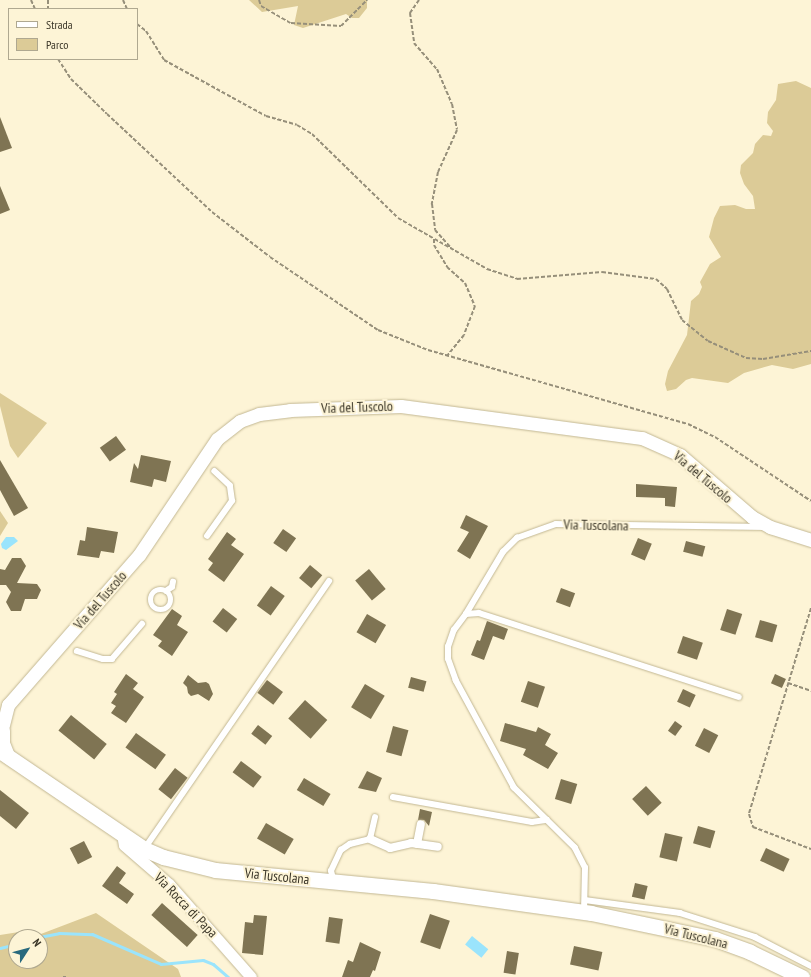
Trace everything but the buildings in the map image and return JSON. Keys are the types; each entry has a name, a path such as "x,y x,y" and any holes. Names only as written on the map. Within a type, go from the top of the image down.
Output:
{"main road":[{"name":"Via Tuscolana","path":"5,755 144,849 163,857 215,870 585,906 715,939 750,952 802,977"}],"street":[{"name":"Via del Tuscolo","path":"4,707 139,555 217,439 240,420 259,414 290,410 401,406 642,438 680,455 752,517 770,528 811,540"},
{"path":"4,707 1,727 5,755"},
{"path":"417,844 421,824"},
{"name":"Via Rocca di Papa","path":"122,834 124,845 169,884 251,977"},
{"path":"370,839 396,848 411,842 438,847"}],"lane":[{"path":"207,536 232,501 230,486 215,472"},
{"name":"Via Tuscolana","path":"585,906 585,868 575,848 514,788 452,672 448,658 448,647 454,630 466,614 503,552 517,538 556,524 770,528"},
{"path":"166,591 172,587 173,582"},
{"path":"144,849 329,582"},
{"path":"466,614 479,614 739,697"},
{"path":"77,651 103,659 112,659 142,624"},
{"path":"393,797 532,822 547,820"},
{"path":"333,882 331,871 341,850 350,844 370,839 375,818"},
{"path":"585,906 680,913 755,937 811,966"}],"path":[{"path":"259,0 261,6 290,23 341,26 367,0"},
{"path":"419,0 410,13 414,43 437,69 452,104 457,130 438,172 432,204 435,230 453,250"},
{"path":"138,25 146,31 164,60 266,116 297,125 312,134 398,218 487,269 517,279 602,272 656,279 667,289 682,320 708,341 746,358 763,359 811,352"},
{"path":"59,60 71,79 112,120 212,212 270,257 378,330 447,356 688,424 715,437 811,501"},
{"path":"434,239 434,245 447,267 465,284 475,306 464,335 447,356"},
{"path":"811,608 749,814 753,828 811,849"},
{"path":"788,684 811,691"}],"green space":[{"path":"249,0 367,0 367,8 359,18 352,18 346,14 303,28 294,25 298,6 262,12"},
{"path":"796,81 811,88 811,364 793,369 772,365 744,373 728,383 692,378 686,380 676,389 667,391 665,384 668,371 687,335 691,301 699,294 702,287 700,282 710,264 721,257 709,237 714,218 720,206 735,205 746,209 755,209 753,196 744,184 740,173 741,165 753,153 755,144 763,135 771,136 773,131 767,123 768,112 776,100 778,84"},
{"path":"0,393 47,423 18,458 10,446 0,406"},
{"path":"0,511 8,523 0,536"},
{"path":"96,913 178,969 181,977 0,977 0,935 8,934 8,969 48,969 48,931"}],"water":[{"path":"6,537 14,537 18,541 6,550 2,548 1,544"},
{"path":"472,936 488,949 481,958 465,945"}],"waterway":[{"path":"48,935 59,933 92,934 161,964 203,960 213,964 228,977"},
{"path":"0,948 8,946"}]}
